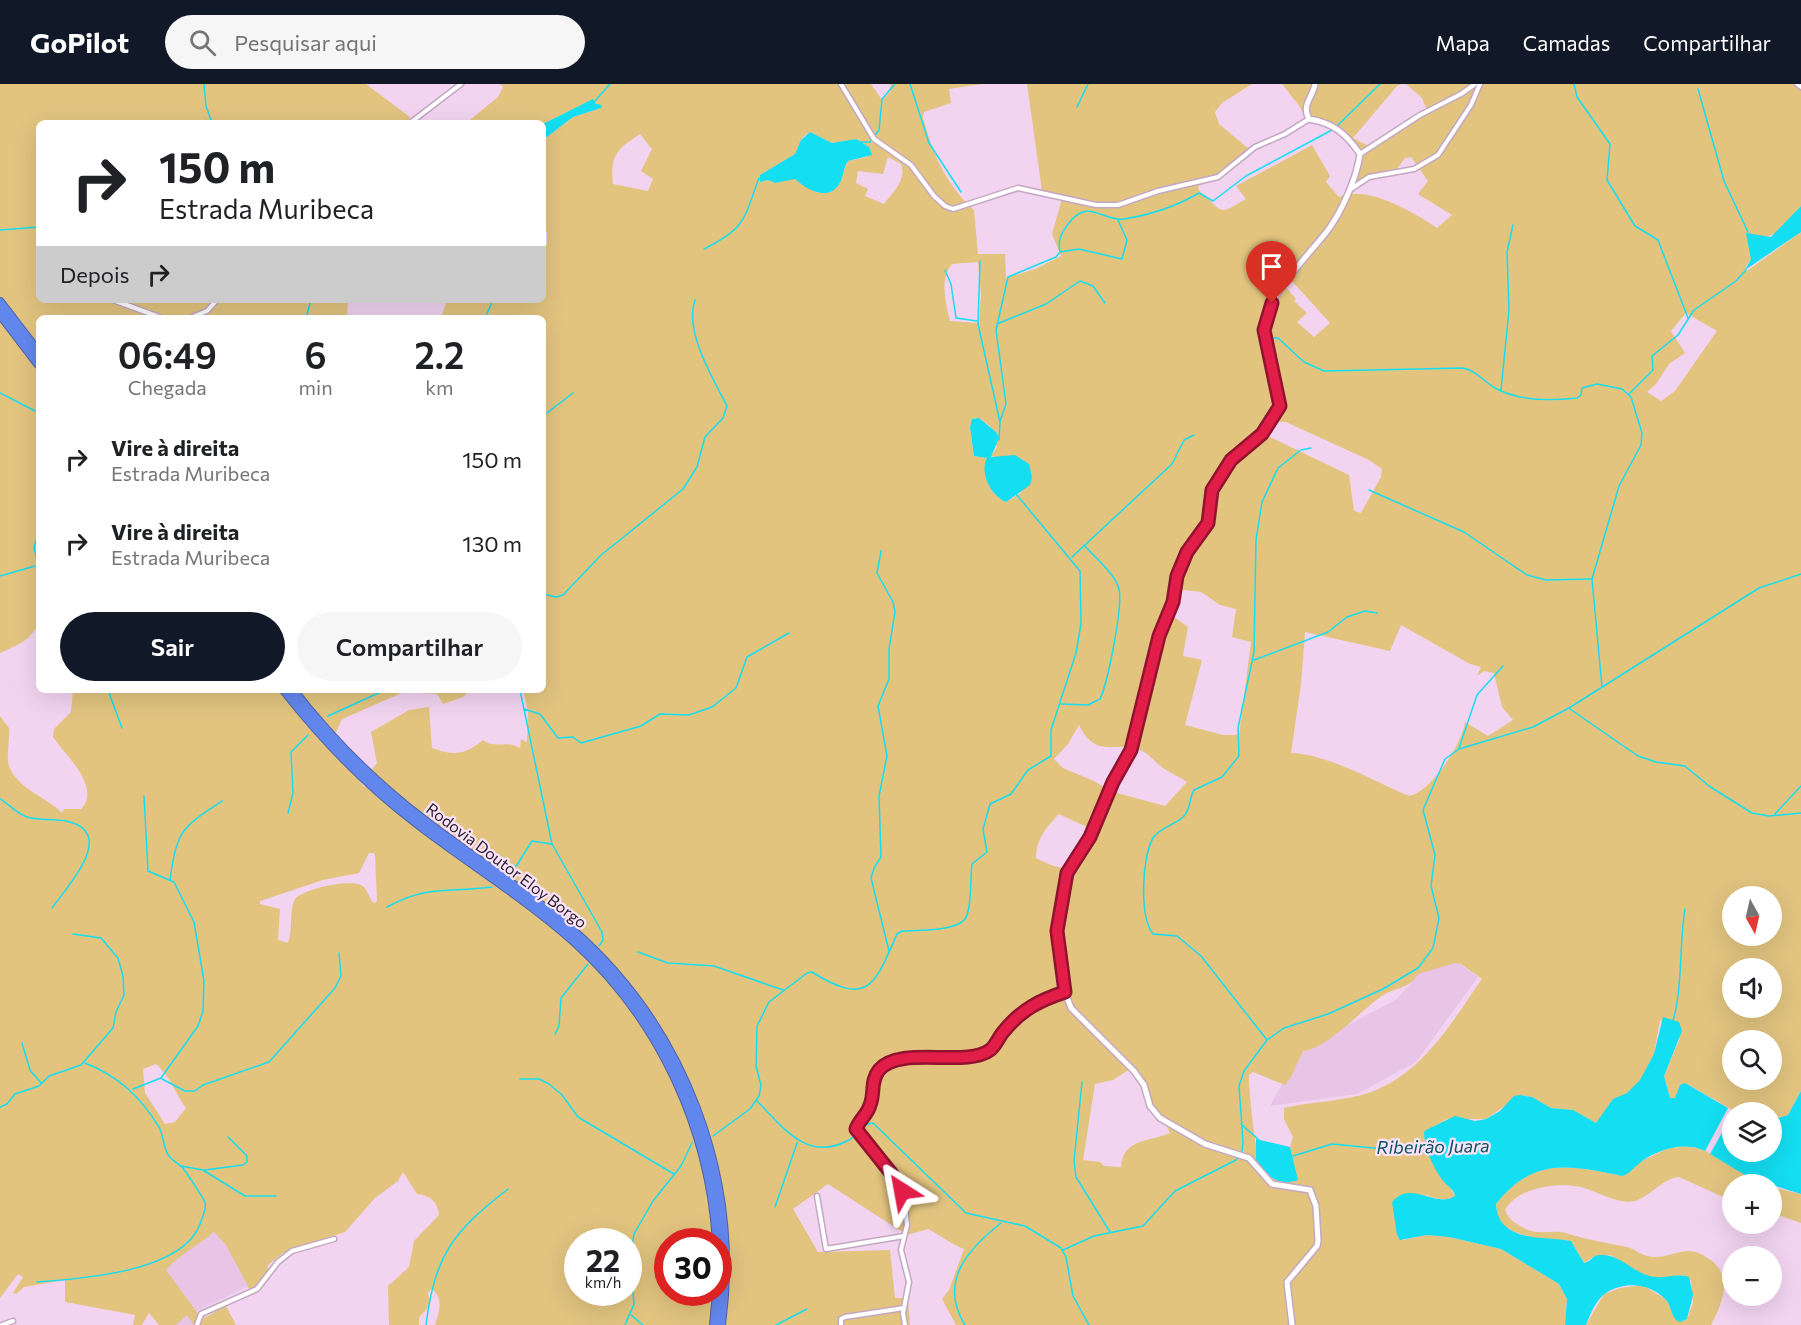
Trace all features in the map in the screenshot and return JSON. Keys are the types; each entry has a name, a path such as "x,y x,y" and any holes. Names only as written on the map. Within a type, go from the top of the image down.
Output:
{"highway":[{"path":"0,302 36,349"},
{"path":"0,314 36,361"},
{"name":"Rodovia Doutor Eloy Borgo","path":"286,693 324,738 375,789 424,829 564,933 622,992 661,1049 690,1111 709,1177 715,1228"},
{"name":"Rodovia Doutor Eloy Borgo","path":"295,693 342,746 394,795 579,937 618,977 648,1016 686,1083 713,1162 725,1245 721,1325"},
{"path":"714,1325 716,1306"}],"street":[{"path":"414,120 461,84"},
{"path":"841,84 874,139 910,165 934,196 945,206 954,209 1018,188 1096,205 1118,205 1158,191 1218,177 1255,147 1285,134 1309,119 1337,128 1360,154"},
{"path":"1309,119 1305,105 1315,84"},
{"path":"1292,1325 1287,1282 1307,1259 1318,1241 1316,1206 1310,1190 1272,1184 1249,1158 1205,1143 1160,1118 1150,1106 1144,1085 1134,1071 1071,1008 1065,992 1057,931 1067,873 1090,837 1113,782 1131,750 1159,636 1173,602 1177,576 1187,552 1208,523 1212,490 1231,460 1258,438 1279,411 1281,401 1264,330 1269,310 1286,280 1328,230 1356,175 1360,154 1420,115 1461,94 1475,84"},
{"path":"1347,192 1369,177 1414,169 1438,155 1471,105 1480,84"},
{"path":"1797,84 1801,87"},
{"path":"121,303 154,315"},
{"path":"197,315 207,311 214,303"},
{"path":"904,1325 909,1282 908,1268 902,1256 907,1213 902,1191 891,1173 856,1129 870,1106 877,1072 889,1062 925,1056 969,1057 990,1050 1003,1031 1031,1005 1065,992"},
{"path":"817,1196 826,1250 904,1236"},
{"path":"197,1325 201,1314 256,1289 287,1253 334,1239"},
{"path":"841,1325 841,1319 845,1317 905,1308"},
{"path":"2,1325 13,1321"}],"shaded area":[{"path":"0,84 366,84 410,117 408,120 36,120 36,303 348,303 347,315 36,315 36,628 18,645 0,653"},
{"path":"500,84 871,84 882,100 891,91 890,84 982,84 949,89 951,103 924,112 923,117 941,168 955,190 974,210 978,254 1005,254 1006,278 1035,269 1061,256 1052,234 1062,199 1056,193 1042,191 1027,84 1252,84 1222,103 1215,112 1219,124 1249,149 1225,175 1198,186 1200,192 1217,207 1228,209 1246,199 1236,186 1312,145 1330,176 1326,182 1339,197 1363,194 1377,197 1404,208 1437,228 1452,215 1418,194 1428,181 1411,157 1405,158 1396,170 1364,178 1350,186 1359,157 1349,143 1331,127 1316,122 1307,122 1300,107 1282,84 1402,84 1397,86 1353,138 1369,146 1427,110 1422,98 1406,84 1795,84 1801,87 1801,206 1776,233 1766,237 1746,266 1747,271 1801,232 1801,1091 1788,1115 1782,1117 1782,1102 1722,1102 1722,1104 1685,1083 1680,1085 1675,1098 1670,1098 1664,1076 1680,1038 1660,1020 1654,1054 1641,1080 1596,1123 1573,1110 1551,1108 1532,1097 1520,1095 1486,1119 1447,1119 1424,1132 1425,1144 1455,1196 1441,1199 1426,1195 1403,1240 1427,1235 1449,1237 1501,1249 1559,1284 1567,1299 1565,1325 956,1325 942,1299 949,1290 964,1249 928,1229 907,1235 828,1184 793,1209 818,1252 890,1250 895,1298 908,1298 910,1325 435,1325 439,1301 432,1289 428,1292 430,1306 419,1317 419,1325 389,1325 388,1286 409,1267 414,1241 439,1215 435,1203 426,1196 417,1194 403,1172 398,1181 375,1198 345,1232 283,1253 268,1265 266,1280 251,1292 226,1245 214,1232 166,1270 202,1319 226,1306 236,1325 194,1325 187,1315 176,1325 159,1325 149,1313 142,1325 133,1325 135,1315 65,1302 65,1280 24,1287 16,1294 13,1293 23,1277 18,1274 0,1298 0,716 9,728 8,762 13,774 25,787 62,813 64,809 81,809 86,800 87,791 85,781 53,737 54,729 71,712 73,693 402,693 342,719 335,735 345,762 364,787 369,785 369,773 377,763 371,732 409,710 429,707 432,748 440,751 459,753 471,749 483,740 492,744 510,744 520,748 521,739 527,742 528,712 524,693 546,693 546,315 442,315 446,303 546,303 546,138 573,117 601,108 592,100 546,123 546,120 470,120 498,97 503,87","holes":["810,132 832,143 856,139 869,147 867,157 848,161 838,186 818,193 795,178 775,183 768,180 760,182 760,175 795,154 803,137","640,134 652,149 641,171 653,179 648,191 613,184 614,159 626,144","888,157 901,164 901,181 884,204 865,196 868,189 856,183 858,171 883,174","978,262 981,294 979,323 950,321 945,299 948,270 952,264","1291,280 1330,323 1314,337 1297,322 1307,313 1294,301 1296,299 1285,286","1686,313 1717,331 1675,391 1661,401 1647,392 1656,384 1669,364 1685,353 1671,331","979,418 990,426 997,447 991,456 996,457 1021,493 1006,502 994,494 987,478 987,458 974,456 970,427 972,419","1273,422 1286,422 1369,460 1382,469 1381,477 1361,513 1354,511 1349,475 1268,436 1266,432","1176,589 1201,592 1220,605 1236,609 1232,637 1251,642 1239,735 1223,735 1185,725 1202,660 1183,656 1188,627 1170,614","1401,625 1470,664 1481,667 1477,676 1484,671 1494,673 1502,707 1513,720 1488,736 1465,722 1452,754 1436,777 1418,793 1409,796 1335,763 1291,753 1301,684 1305,632 1390,651","1079,725 1093,743 1108,747 1134,748 1144,752 1163,768 1187,782 1165,806 1110,791 1094,781 1063,768 1054,759 1068,744","1059,814 1091,829 1077,859 1072,864 1059,867 1036,858 1040,839","369,853 374,853 377,901 374,903 363,886 355,883 314,889 294,901 288,943 278,940 280,909 260,904 260,901 323,880 359,873","1455,963 1461,964 1482,979 1435,1044 1406,1072 1371,1092 1339,1100 1284,1108 1284,1119 1293,1137 1290,1147 1297,1180 1282,1182 1272,1178 1264,1171 1259,1161 1249,1075 1253,1072 1285,1085 1303,1051 1322,1044 1379,998 1405,986 1418,974","156,1064 169,1079 186,1108 175,1122 165,1124 145,1093 143,1069","1130,1069 1137,1069 1141,1074 1155,1116 1164,1121 1170,1133 1132,1146 1123,1158 1121,1167 1104,1166 1100,1162 1083,1160 1095,1084 1113,1080"]},
{"path":"420,693 468,693 463,697 443,704 437,694"},
{"path":"1439,949 1478,977 1416,1062 1357,1094 1270,1106 1301,1050 1397,999"},
{"path":"1686,1146 1702,1149 1746,1174 1722,1174 1722,1196 1679,1177 1668,1180 1635,1201 1622,1201 1581,1187 1561,1185 1528,1191 1511,1202 1505,1210 1511,1220 1528,1230 1564,1233 1627,1247 1653,1257 1684,1251 1694,1252 1706,1257 1720,1271 1722,1300 1711,1325 1586,1325 1604,1294 1620,1288 1642,1285 1664,1298 1683,1321 1687,1319 1693,1303 1691,1281 1683,1275 1658,1278 1644,1275 1610,1255 1595,1256 1584,1263 1571,1241 1541,1240 1505,1227 1498,1219 1496,1204 1524,1178 1538,1172 1553,1168 1569,1168 1622,1176 1642,1161 1666,1149"},
{"path":"1782,1189 1801,1194 1801,1223 1782,1216"},
{"path":"230,1221 263,1279 191,1314 195,1325 170,1325 160,1265"}],"water":[{"path":"593,99 596,104 602,105 601,108 573,117 546,138 546,122"},
{"path":"810,132 832,143 856,139 869,147 872,155 848,161 839,184 827,193 815,192 795,179 775,183 768,180 760,182 760,175 795,154 801,140"},
{"path":"1801,206 1801,232 1745,270 1751,259 1746,233 1771,237"},
{"path":"979,418 996,432 999,438 991,457 1015,455 1029,464 1032,477 1030,485 1006,502 996,495 988,483 984,470 987,458 974,456 970,427 972,419"},
{"path":"1663,1017 1679,1022 1682,1031 1664,1076 1670,1098 1675,1098 1680,1085 1685,1083 1722,1105 1722,1119 1705,1151 1689,1147 1663,1150 1648,1157 1622,1176 1585,1169 1553,1168 1524,1178 1496,1204 1499,1217 1513,1232 1571,1241 1584,1263 1597,1255 1608,1255 1648,1276 1689,1277 1693,1295 1687,1319 1680,1322 1677,1320 1660,1294 1645,1287 1629,1285 1613,1289 1602,1296 1586,1325 1565,1325 1567,1299 1559,1284 1501,1249 1449,1237 1427,1235 1400,1240 1397,1235 1392,1202 1399,1196 1415,1193 1447,1199 1455,1196 1432,1162 1425,1144 1424,1132 1426,1130 1455,1116 1475,1121 1486,1119 1500,1111 1514,1096 1520,1095 1532,1097 1551,1108 1573,1110 1596,1123 1613,1099 1627,1093 1640,1080 1654,1054"},
{"path":"1801,1091 1801,1194 1782,1188 1782,1174 1743,1174 1723,1162 1782,1162 1782,1117 1788,1115"},
{"path":"1722,1133 1722,1161 1710,1154"},
{"path":"1256,1139 1290,1147 1298,1180 1278,1181 1268,1175 1256,1159"}],"waterway":[{"path":"204,84 206,106 211,120"},
{"path":"595,101 610,84"},
{"path":"861,142 870,142 879,130 882,99 895,84"},
{"path":"910,84 929,143 961,192"},
{"path":"1077,107 1088,84"},
{"path":"1336,127 1380,84"},
{"path":"1574,84 1577,97 1610,144 1607,180 1635,226 1658,240 1688,318"},
{"path":"1698,89 1724,181 1748,232"},
{"path":"1060,252 1059,242 1062,233 1081,213 1088,211 1124,219 1163,209 1199,193 1213,201 1246,176 1332,130"},
{"path":"704,249 736,229 746,214 759,178"},
{"path":"1000,421 1006,404 996,330 1008,277 1056,257 1060,252 1079,249 1122,259 1127,240 1118,220"},
{"path":"1501,390 1509,310 1507,252 1513,225"},
{"path":"0,230 36,227"},
{"path":"980,261 978,324 1000,422 999,440"},
{"path":"945,270 951,284 956,318 977,321"},
{"path":"1629,394 1653,370 1652,356 1678,335 1694,310 1736,281 1746,270"},
{"path":"997,324 1046,304 1080,281 1093,286 1105,303"},
{"path":"546,595 556,597 563,595 600,556 683,489 697,467 705,437 723,418 727,406 708,369 693,326 695,300"},
{"path":"307,315 310,303"},
{"path":"486,315 492,303"},
{"path":"1271,338 1278,338 1304,362 1324,371 1463,368 1468,369 1495,388 1524,398 1545,400 1577,398 1581,395 1582,388 1597,384 1622,389 1631,397 1642,433 1641,445 1619,486 1592,579 1602,687"},
{"path":"0,393 36,411"},
{"path":"546,414 573,393"},
{"path":"1072,557 1172,464 1184,440 1194,435"},
{"path":"1267,1040 1201,956 1177,936 1153,934 1144,901 1144,872 1149,847 1156,834 1184,816 1194,790 1222,777 1239,756 1238,728 1254,652 1256,540 1262,502 1278,468 1301,450 1311,448"},
{"path":"1369,490 1464,532 1527,575 1546,580 1591,579"},
{"path":"713,1136 750,1109 759,1096 761,1085 756,1066 757,1026 769,1002 807,973 812,972 831,983 846,988 858,989 868,985 882,966 897,934 902,931 949,927 964,921 970,903 972,864 987,852 983,829 990,804 1011,794 1028,770 1051,756 1051,730 1076,653 1081,624 1080,571 1016,494"},
{"path":"36,541 34,547 36,556"},
{"path":"1061,704 1088,705 1100,699 1117,627 1120,598 1117,583 1109,571 1084,545"},
{"path":"881,551 877,573 893,602 895,612 889,649 889,679 878,706 887,756 879,796 881,857 871,878 889,951"},
{"path":"0,576 35,566"},
{"path":"1063,1250 1094,1236 1143,1226 1175,1191 1236,1160 1242,1151 1243,1142 1239,1086 1244,1071 1267,1040 1284,1028 1328,1014 1383,989 1418,968 1433,948 1439,918 1431,886 1435,855 1423,810 1445,759 1459,749 1533,727 1569,708 1759,588 1801,574"},
{"path":"1254,660 1328,632 1347,617 1365,611 1377,613"},
{"path":"524,709 540,714 558,738 573,737 581,743 641,726 660,714 689,715 712,707 736,688 747,657 789,633"},
{"path":"1459,748 1477,695 1503,666"},
{"path":"109,693 122,728"},
{"path":"328,716 378,693"},
{"path":"521,693 552,844 602,932 603,940 599,946"},
{"path":"1570,709 1638,756 1656,762 1685,766 1709,786 1752,813 1769,816 1801,813"},
{"path":"288,813 293,793 291,752 308,735"},
{"path":"1775,814 1801,786"},
{"path":"133,1089 161,1078 198,1026 203,1011 204,981 194,922 174,882 148,871 144,796"},
{"path":"0,799 27,817 70,822 83,829 89,838 84,862 52,908"},
{"path":"170,880 175,850 183,832 222,801"},
{"path":"508,870 517,865 532,841 551,844"},
{"path":"387,907 427,892 492,887"},
{"path":"1673,1021 1678,993 1685,909"},
{"path":"0,1107 7,1104 15,1094 39,1086 49,1076 81,1065 113,1028 116,1012 124,995 123,976 118,958 101,938 73,934"},
{"path":"638,952 668,963 714,966 783,990"},
{"path":"162,1079 185,1091 195,1091 203,1085 269,1062 335,988 341,976 339,953"},
{"path":"555,1034 559,1026 561,998 588,964"},
{"path":"22,1043 30,1070 41,1083"},
{"path":"37,1282 103,1275 153,1263 174,1253 190,1240 205,1210 204,1200 183,1168 167,1153 159,1127 144,1106 118,1081 85,1063"},
{"path":"520,1079 539,1079 549,1084 562,1095 578,1117 674,1174"},
{"path":"1082,1082 1074,1161 1076,1177 1110,1232"},
{"name":"Ribeirão Juara","path":"757,1101 796,1138 819,1147 847,1141 866,1125 873,1123 966,1213 1025,1226 1061,1248 1066,1257 1073,1296 1089,1325"},
{"name":"Ribeirão Juara","path":"1241,1124 1258,1139"},
{"path":"205,1170 243,1165 247,1162 247,1156 228,1137"},
{"name":"Ribeirão Juara","path":"625,1325 634,1304 630,1258 634,1234 653,1201 681,1166 692,1143"},
{"path":"775,1207 797,1143"},
{"name":"Ribeirão Juara","path":"1293,1156 1332,1144 1394,1150 1426,1148"},
{"path":"181,1166 203,1170 245,1196 276,1196"},
{"path":"426,1325 435,1280 441,1262 450,1247 473,1218 508,1189"},
{"path":"965,1325 957,1309 955,1295 960,1268 978,1244 1001,1223"},
{"path":"776,1325 807,1309"},
{"path":"631,1315 643,1325"}],"route":[{"path":"902,1191 895,1178 856,1129 870,1106 873,1084 880,1068 889,1062 925,1056 969,1057 990,1050 1003,1031 1031,1005 1065,992 1057,931 1067,873 1090,837 1105,805 1110,787 1131,750 1136,718 1159,636 1171,611 1177,576 1187,552 1208,523 1212,490 1231,460 1262,434 1279,411 1281,401 1268,356 1264,330 1272,303"}]}
